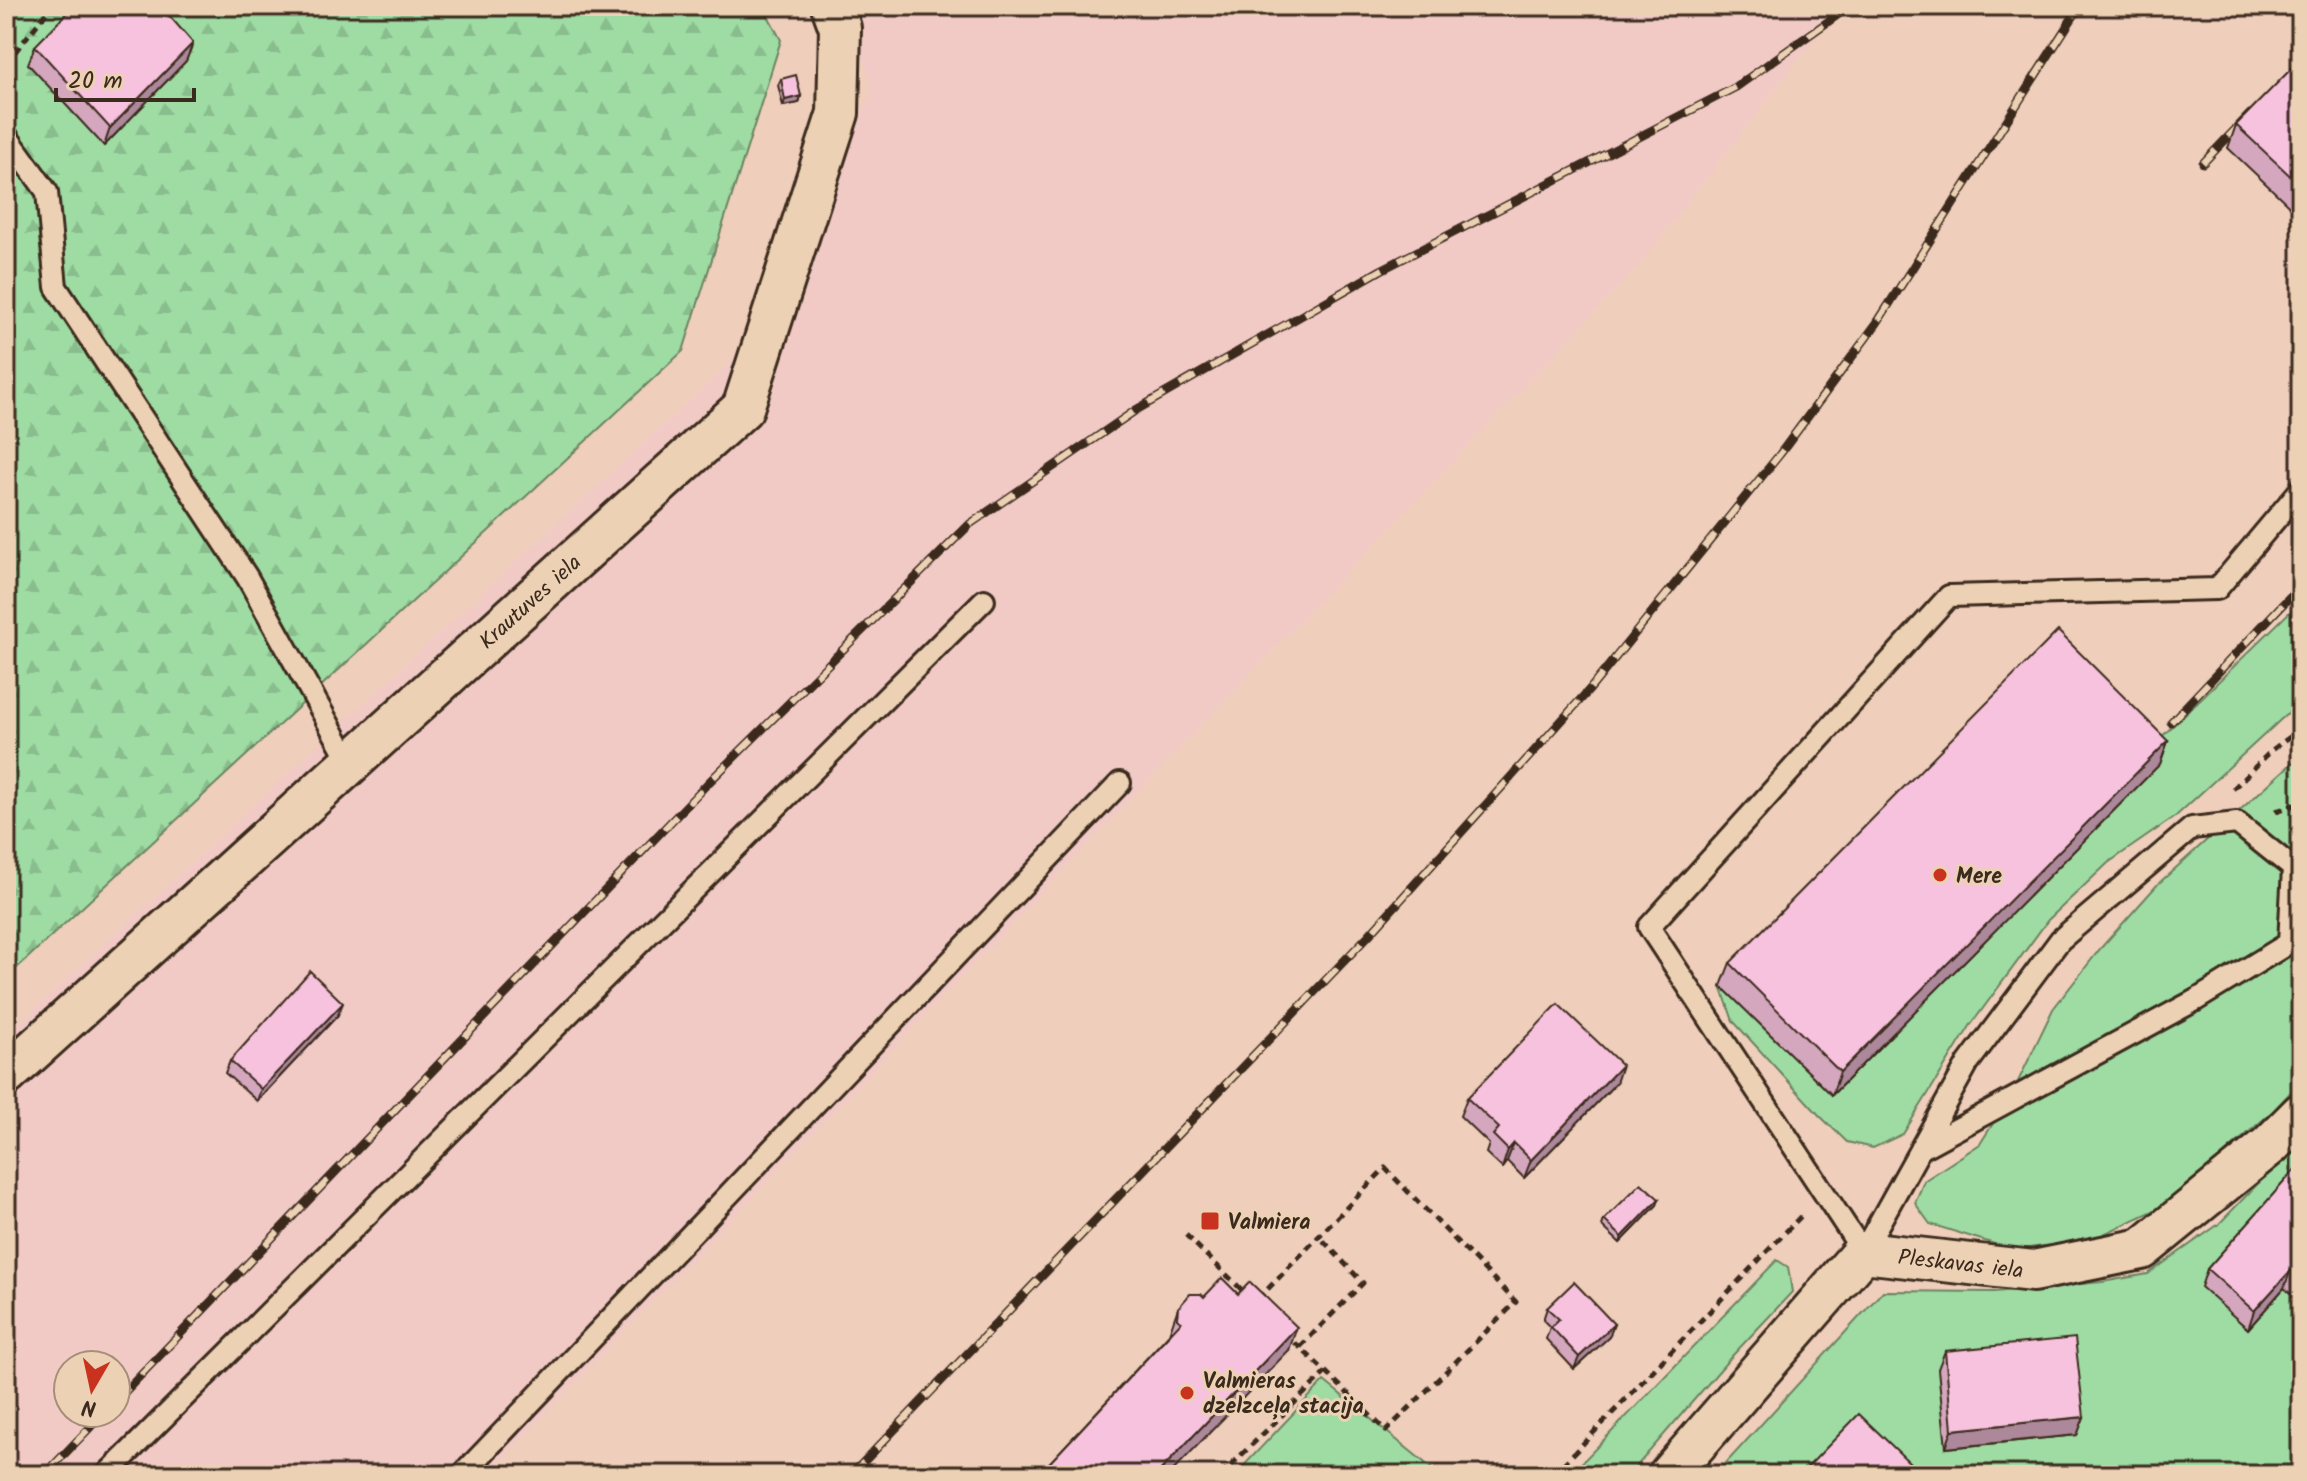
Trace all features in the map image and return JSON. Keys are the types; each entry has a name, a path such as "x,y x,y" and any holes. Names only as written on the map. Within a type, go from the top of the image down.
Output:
{"street":[{"name":"Krautuves iela","path":"6,1075 743,408 838,113 840,28 832,6"},
{"name":"Pleskavas iela","path":"1863,1252 2033,1271 2142,1249 2270,1145 2301,1114"},
{"path":"1669,1475 1863,1252"}],"lane":[{"path":"6,135 47,192 56,287 247,577 351,764"},
{"path":"1920,1149 2196,1000 2289,943 2293,868 2237,823 2192,828 2060,940 1968,1063 1920,1149 1863,1252 1649,927 1949,596 2217,589 2301,489"},
{"path":"106,1475 984,600"},
{"path":"462,1475 1120,783"}],"path":[{"path":"6,63 52,6"},
{"path":"2192,828 2272,750 2301,729"},
{"path":"1186,1235 1255,1302 1385,1168 1516,1302 1386,1431 1288,1336"},
{"path":"1553,1475 1824,1192"},
{"path":"1300,1347 1363,1283 1319,1236"},
{"path":"1221,1475 1326,1372"}],"shaded area":[{"path":"847,6 1840,6 1638,267 487,1475 6,1475 6,1035 732,361 873,89"}],"green space":[{"path":"6,6 763,6 781,40 683,351 6,978"},
{"path":"2301,601 2301,701 2176,816 2108,863 2048,920 1970,1026 1903,1134 1873,1148 1847,1142 1733,1021 1721,986 1832,1095 2159,764 2147,751"},
{"path":"2301,755 2301,1081 2274,1110 2166,1205 2093,1239 2014,1250 1930,1224 1915,1203 1924,1181 1980,1144 2014,1090 2053,1009 2100,949 2158,884"},
{"path":"2301,1139 2301,1475 1715,1475 1883,1291 1994,1292 2102,1282 2148,1274 2219,1224"},
{"path":"1777,1260 1788,1267 1792,1292 1629,1475 1570,1475"},
{"path":"1324,1381 1440,1475 1235,1475"}],"building":[{"path":"74,6 161,6 193,43 110,128 35,46"},
{"path":"2301,59 2301,186 2236,125"},
{"path":"796,75 801,96 785,100 781,79"},
{"name":"Mere","path":"2058,631 2168,741 1840,1072 1730,963"},
{"path":"310,971 343,1003 261,1089 230,1061"},
{"path":"1558,1004 1622,1065 1531,1160 1514,1143 1508,1150 1493,1135 1499,1128 1467,1098"},
{"path":"2301,1163 2301,1278 2291,1270 2254,1311 2207,1269"},
{"path":"1641,1183 1659,1199 1622,1237 1604,1220"},
{"name":"Valmieras dzelzceļa stacija","path":"1222,1278 1238,1294 1250,1282 1297,1327 1156,1475 1035,1475 1181,1322 1177,1319 1178,1308 1190,1294 1204,1297"},
{"path":"1574,1282 1614,1324 1579,1357 1551,1327 1559,1319 1547,1308"},
{"path":"2075,1338 2084,1417 1952,1430 1945,1351"},
{"path":"1859,1414 1911,1464 1900,1475 1800,1475"}],"railway":[{"path":"132,1384 707,784 970,524 1136,410 1381,270 1736,87 1850,6"},
{"path":"851,1475 1368,936 1590,689 1780,454 1877,323 2080,6"},
{"path":"2203,163 2250,114"},
{"path":"2171,722 2301,585"},
{"path":"50,1469 89,1429"}],"place":[{"name":"Mere","path":"1940,875"},
{"name":"Valmiera","path":"1210,1221"},
{"name":"Valmieras dzelzceļa stacija","path":"1187,1393"}]}
